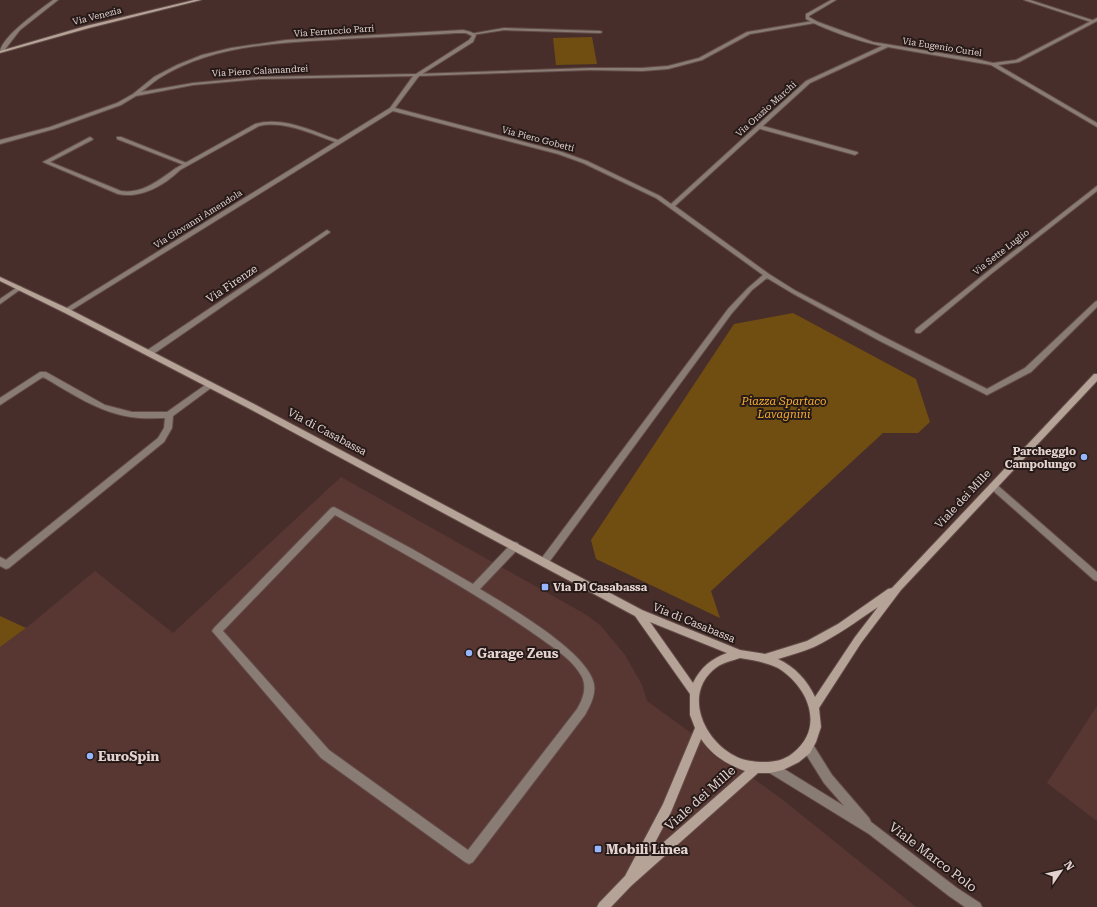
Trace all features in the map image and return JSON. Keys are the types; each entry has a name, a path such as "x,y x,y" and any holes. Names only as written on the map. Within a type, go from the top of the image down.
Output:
{"street":[{"path":"1,52 17,30 56,0"},
{"name":"Via Venezia","path":"1,52 88,27 200,0"},
{"path":"812,22 807,18 808,14 834,0"},
{"path":"1026,0 1095,20"},
{"path":"993,64 1007,63 1017,60 1095,20"},
{"name":"Via Eugenio Curiel","path":"812,22 865,41 886,46 993,64 1097,125"},
{"name":"Via Piero Calamandrei","path":"0,142 52,128 119,104 135,95 193,84 245,78 417,75 678,66 699,60 744,35 812,22"},
{"name":"Via Ferruccio Parri","path":"135,95 154,79 185,64 206,56 237,48 294,41 453,32 472,34 504,29 600,32"},
{"path":"392,109 417,75 471,41 474,38 472,34"},
{"name":"Via Orazio Marchi","path":"672,206 812,80 886,46"},
{"name":"Via Giovanni Amendola","path":"67,311 392,109"},
{"name":"Via Piero Gobetti","path":"392,109 574,158 648,192 672,206"},
{"path":"90,139 46,162 120,193 128,194 137,193 152,187 186,164 257,125 268,122 281,123 339,142"},
{"path":"759,127 855,153"},
{"path":"119,138 186,164"},
{"name":"Via Sette Luglio","path":"918,331 1097,188"},
{"path":"672,206 767,275 819,306 987,392 1028,370 1097,303"},
{"name":"Via Firenze","path":"149,353 327,232"},
{"path":"544,562 730,311 750,289 767,275"},
{"name":"Via di Casabassa","path":"0,279 67,311 211,385 639,613 740,654"},
{"path":"0,302 19,288"},
{"path":"0,402 43,374 113,411 132,415 169,415 211,385"},
{"name":"Viale dei Mille","path":"814,706 858,640 898,587 1097,376"},
{"path":"0,561 6,565 161,440 168,428 169,415"},
{"path":"993,486 1097,577"},
{"path":"334,510 474,589 565,652 585,673 589,682 590,694 587,704 469,858 325,754 217,631 334,510"},
{"path":"474,589 515,546"},
{"name":"Viale dei Mille","path":"766,658 792,650 824,636 850,621 898,587"},
{"name":"Via di Casabassa","path":"639,613 694,692"},
{"name":"Viale dei Mille","path":"740,654 766,658 782,665 796,676 807,691 814,706 816,720 814,734 808,747 799,757 787,764 772,768 756,768 739,763 723,754 710,743 700,728 694,704 694,692 700,677 710,666 724,658 740,654"},
{"name":"Viale dei Mille","path":"628,882 667,808 700,728"},
{"name":"Viale Marco Polo","path":"808,747 828,779 873,830"},
{"name":"Viale dei Mille","path":"603,907 628,882 756,768"},
{"name":"Viale Marco Polo","path":"772,768 873,830 953,892 976,907"}],"shaded area":[{"path":"341,477 585,614 600,625 625,655 642,685 647,701 783,800 916,907 0,907 0,647 26,628 95,571 173,633"},
{"path":"1097,706 1097,821 1047,783"}],"green space":[{"path":"592,37 597,64 556,65 553,38"},
{"name":"Piazza Spartaco Lavagnini","path":"793,313 916,379 930,422 918,433 883,433 711,591 720,618 596,559 591,540 734,324"},
{"path":"0,616 26,628 0,647"}],"place":[{"name":"Parcheggio Campolungo","path":"1084,457"},
{"name":"Via Di Casabassa","path":"545,587"},
{"name":"Garage Zeus","path":"469,653"},
{"name":"EuroSpin","path":"90,756"},
{"name":"Mobili Linea","path":"598,849"}]}
